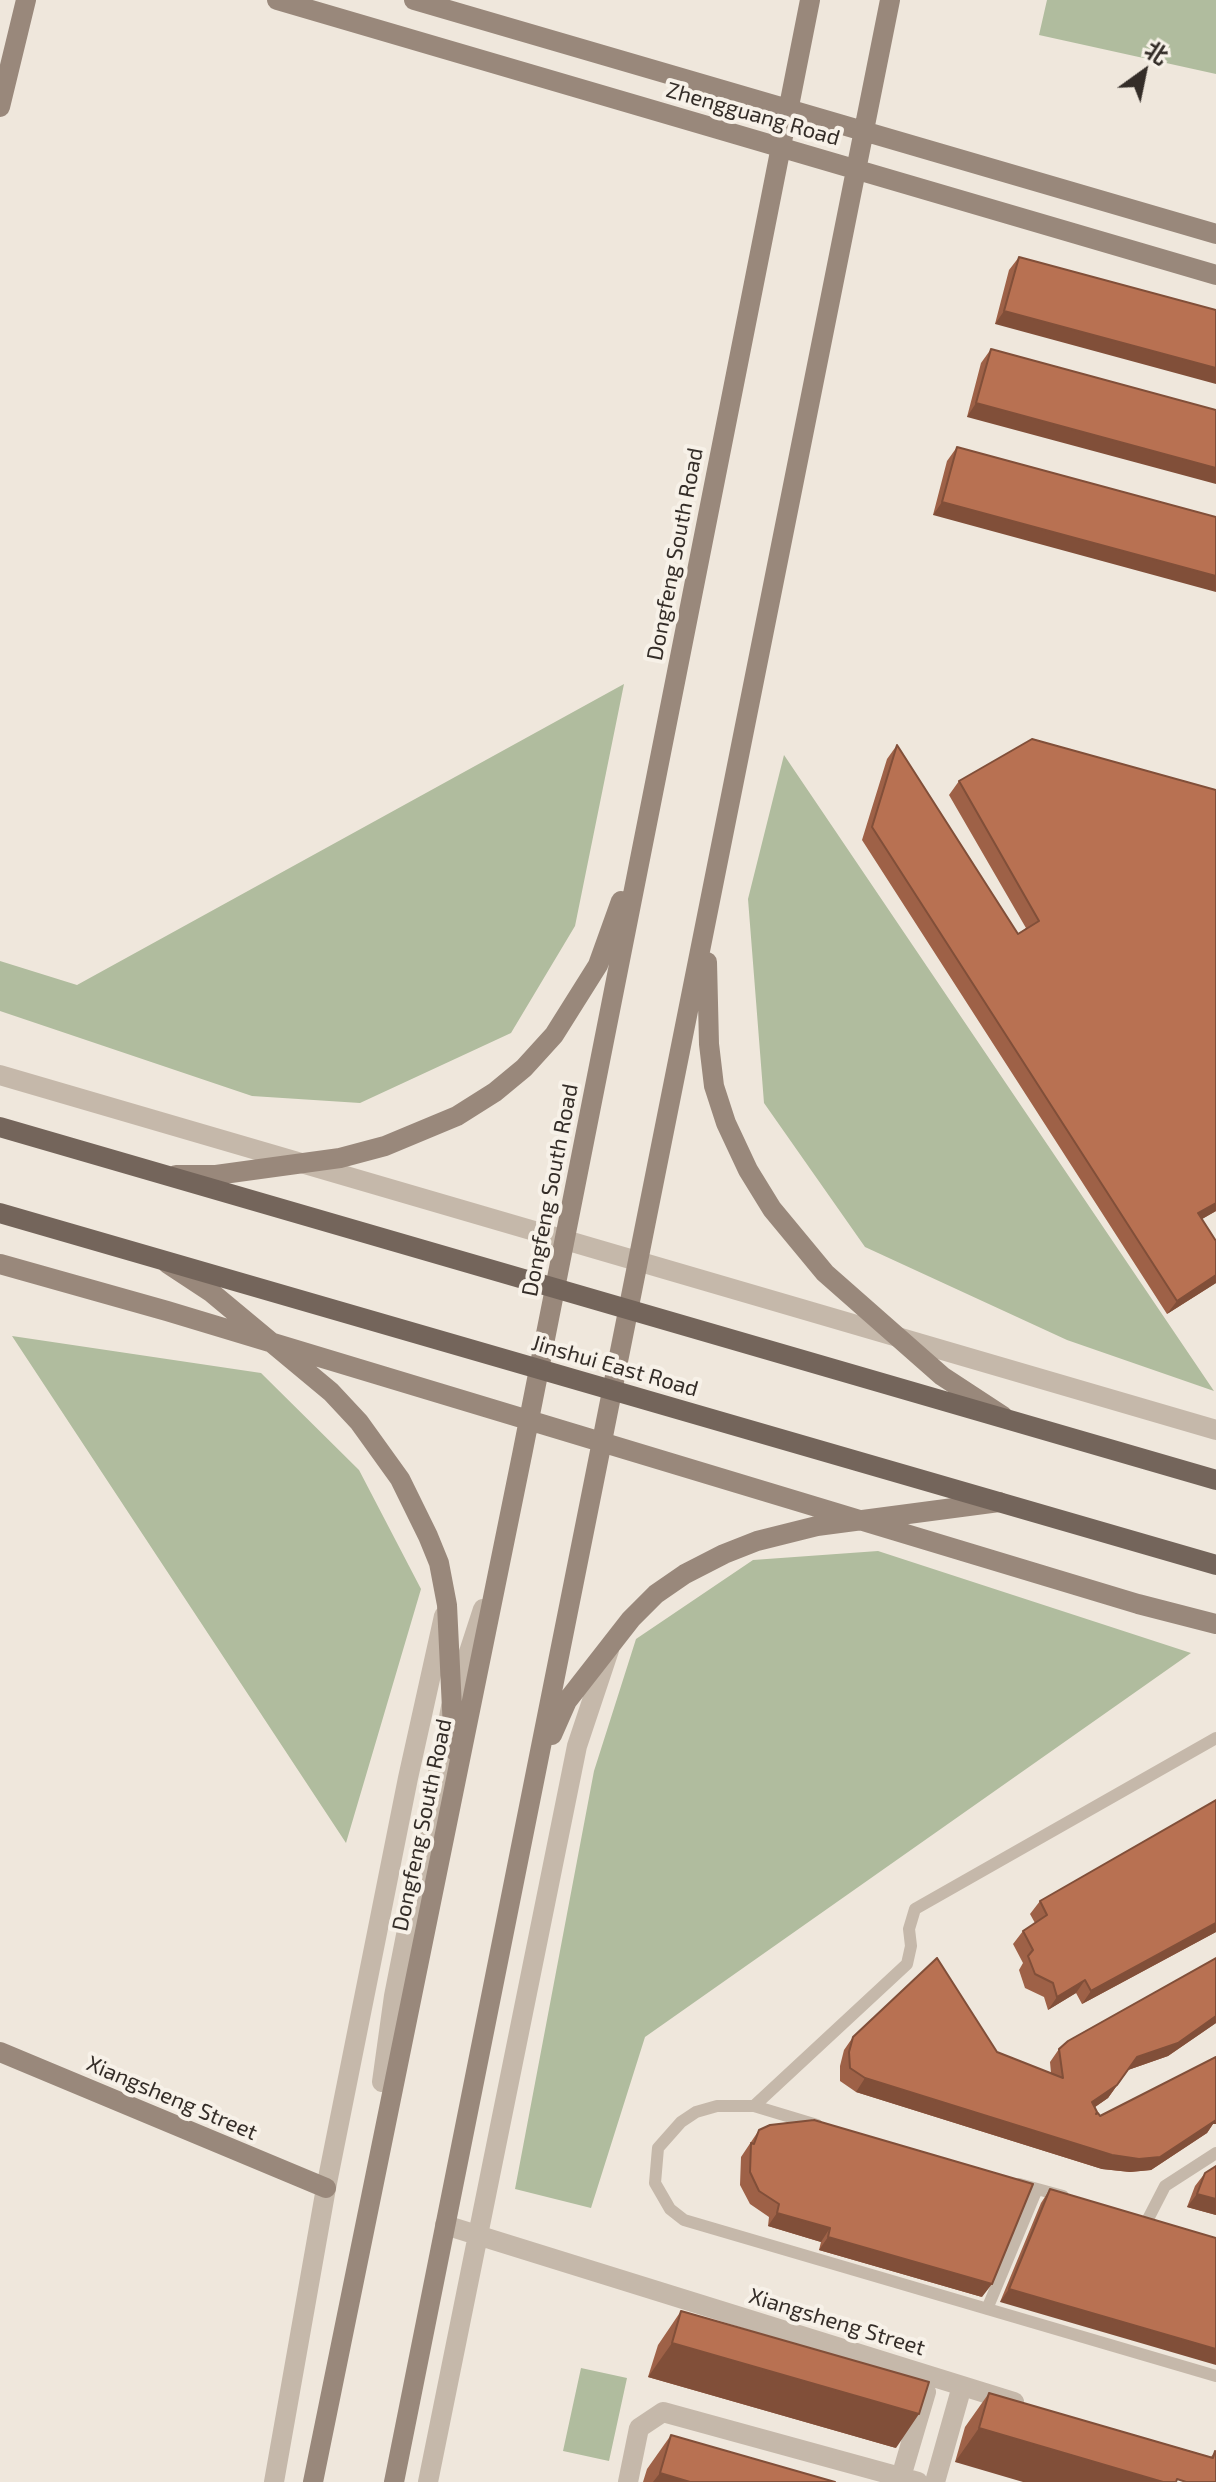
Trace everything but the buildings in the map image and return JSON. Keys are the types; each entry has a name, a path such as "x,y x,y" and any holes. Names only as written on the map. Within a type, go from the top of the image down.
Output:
{"main road":[{"path":"0,107 26,0"},
{"name":"Zhengguang Road","path":"277,0 1216,275"},
{"name":"Zhengguang Road","path":"414,0 1216,234"},
{"name":"Dongfeng South Road","path":"310,2482 529,1420 810,0"},
{"path":"394,2482 890,0"},
{"path":"165,1175 216,1175 340,1158 385,1146 457,1116 495,1092 524,1068 554,1035 598,965 645,829"},
{"path":"707,923 709,1044 714,1086 726,1123 748,1170 772,1209 825,1273 942,1376 1009,1420"},
{"path":"0,1127 1216,1480"},
{"name":"Jinshui East Road","path":"0,1213 1216,1565"},
{"path":"161,1260 212,1293 331,1392 383,1453 428,1536 439,1563 447,1605 456,1779"},
{"path":"0,1264 274,1343 1138,1604 1216,1624"},
{"path":"537,1772 567,1701 611,1642 656,1594 685,1574 757,1541 817,1526 999,1502"},
{"name":"Xiangsheng Street","path":"0,2052 326,2188"},
{"path":"310,2482 382,2082"}],"street":[{"path":"0,1075 1216,1430"},
{"path":"382,2082 394,1996 451,1707 502,1552"},
{"path":"274,2482 326,2188 408,1778 447,1605"},
{"path":"428,2482 577,1746 611,1642"},
{"name":"Xiangsheng Street","path":"445,2225 1040,2410"},
{"path":"628,2482 639,2428 663,2412 913,2481 930,2376"},
{"path":"935,2482 962,2386"}],"lane":[{"path":"754,2106 907,1964 911,1946 909,1929 915,1909 1216,1738"},
{"path":"829,2128 754,2106 717,2106 696,2112 681,2122 658,2148 655,2183 670,2209 684,2220 1216,2376"},
{"path":"1147,2221 1165,2186 1216,2153"},
{"path":"1007,2180 1078,2201"},
{"path":"987,2309 1037,2189"},
{"path":"1133,2217 1161,2225"}],"green space":[{"path":"1047,0 1216,0 1216,74 1039,35"},
{"path":"624,684 575,926 511,1033 360,1103 252,1096 0,1011 0,961 77,985"},
{"path":"784,755 1214,1391 1067,1340 865,1247 764,1103 748,899"},
{"path":"12,1336 261,1373 359,1470 421,1589 346,1843"},
{"path":"878,1551 1191,1653 645,2037 591,2208 515,2189 594,1771 636,1639 753,1560"},
{"path":"581,2368 627,2378 609,2461 563,2451"}]}
